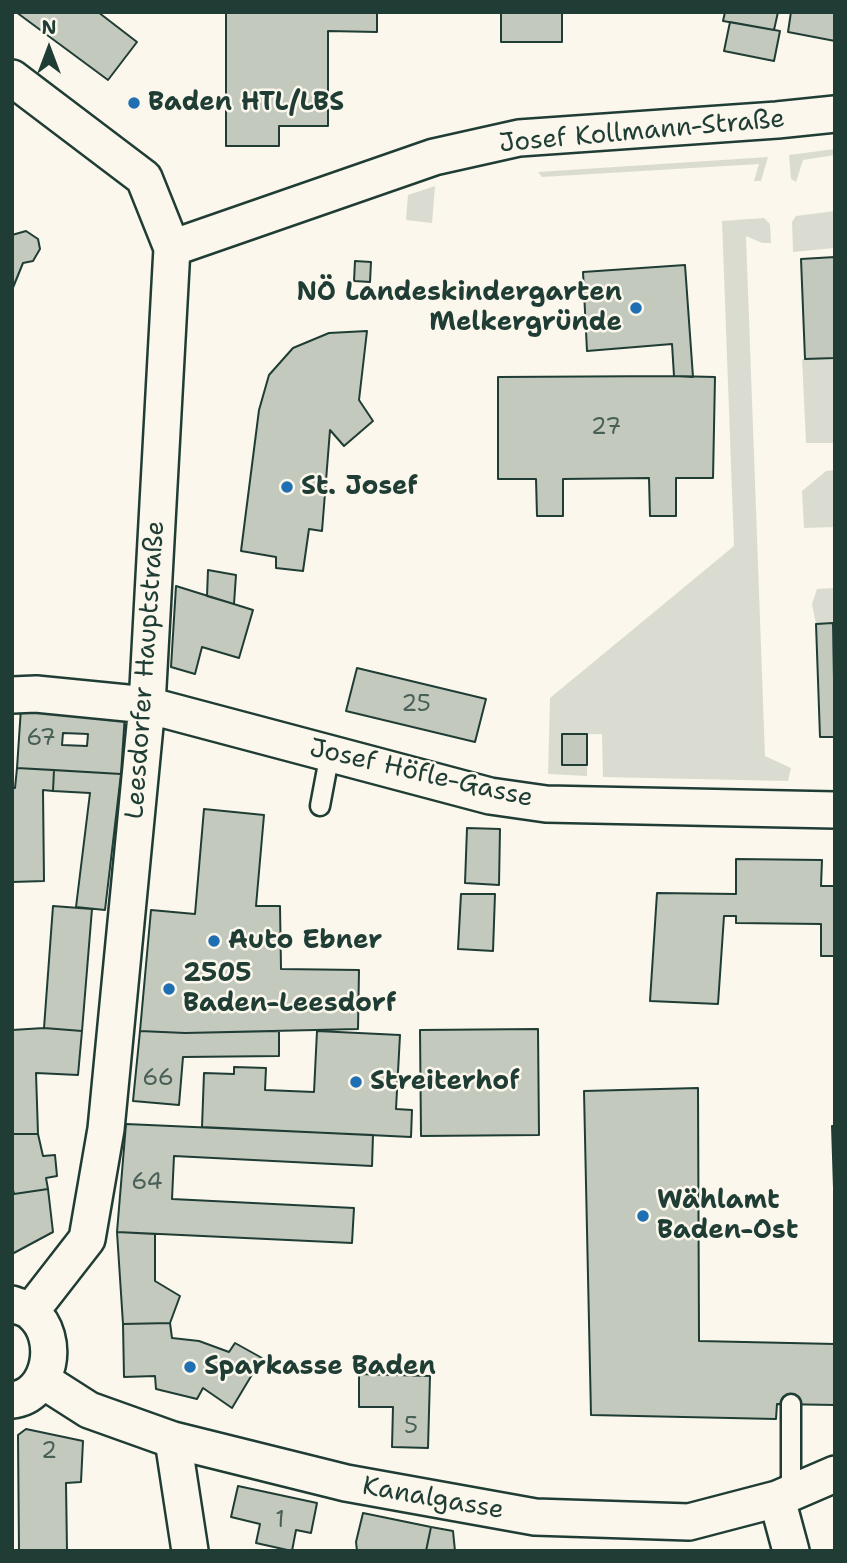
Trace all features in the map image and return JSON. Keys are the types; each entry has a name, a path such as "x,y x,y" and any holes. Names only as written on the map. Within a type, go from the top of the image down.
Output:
{"street":[{"name":"Leesdorfer Hauptstraße","path":"12,78 144,178 172,248 147,705 106,1129 87,1239 22,1308 44,1327 51,1352 42,1380"},
{"name":"Josef Kollmann-Straße","path":"172,248 434,157 519,138 835,114"},
{"name":"Josef Höfle-Gasse","path":"12,695 36,694 147,705 490,796 546,804 835,810"},
{"path":"12,1400 20,1399 42,1380"},
{"name":"Kanalgasse","path":"42,1380 89,1410 173,1440 346,1483 534,1517 689,1522 784,1496 835,1474"},
{"path":"173,1440 190,1551"},
{"path":"784,1496 791,1551"}],"lane":[{"path":"320,806 330,753"},
{"path":"784,1496 791,1404"}],"shaded area":[{"path":"835,149 835,155 803,160 796,182 791,179 789,155"},
{"path":"768,157 761,181 754,181 759,164 542,177 538,172"},
{"path":"435,186 432,223 406,220 408,195"},
{"path":"835,211 835,248 793,252 792,222 796,216"},
{"path":"764,218 770,224 771,243 762,243 746,236 765,756 791,768 788,781 603,777 602,734 562,735 562,765 587,765 587,776 548,774 550,698 734,546 722,221"},
{"path":"835,358 835,443 806,443 802,359"},
{"path":"835,470 835,527 804,528 802,491 826,471"},
{"path":"835,588 835,623 816,624 812,604 817,589"}],"building":[{"path":"16,12 98,12 137,42 108,80"},
{"path":"226,12 377,12 377,32 328,31 328,126 279,126 279,146 226,146"},
{"path":"501,12 562,12 562,42 501,42"},
{"path":"725,12 778,12 774,30 723,21"},
{"path":"791,12 835,12 835,41 788,32"},
{"path":"730,22 780,31 774,61 724,51"},
{"path":"26,231 38,239 40,249 33,261 23,263 12,290 12,235"},
{"path":"835,257 835,358 805,359 801,259"},
{"path":"355,261 371,262 370,282 354,281"},
{"name":"NÖ Landeskindergarten Melkergründe","path":"685,265 693,377 674,376 672,344 587,351 583,272"},
{"name":"St. Josef","path":"367,331 359,400 373,421 344,446 330,430 322,531 309,529 303,571 276,568 276,557 241,551 259,410 269,375 293,348 329,333"},
{"path":"498,377 715,377 713,478 676,478 676,516 650,516 649,478 563,479 563,516 537,516 536,479 498,479"},
{"path":"208,570 236,575 234,604 207,596"},
{"path":"176,586 253,610 239,658 202,647 195,674 171,667"},
{"path":"833,623 835,737 820,737 816,624"},
{"path":"357,668 486,699 475,742 346,711"},
{"path":"21,708 125,714 121,774 17,768","holes":["63,733 88,734 87,746 62,745"]},
{"path":"562,734 587,734 587,765 562,765"},
{"path":"17,768 54,770 53,791 43,790 44,881 12,882 12,788 15,788"},
{"path":"54,770 121,774 105,910 76,907 90,793 53,791"},
{"name":"Auto Ebner","path":"204,809 264,815 256,906 280,906 281,969 359,970 358,1029 185,1033 140,1031 151,910 195,914"},
{"path":"467,828 500,829 499,885 465,883"},
{"path":"736,859 822,860 821,886 835,886 835,956 821,956 821,924 736,923 736,916 724,916 718,1004 650,1001 657,893 736,894"},
{"path":"461,894 495,894 493,951 458,949"},
{"path":"53,906 92,909 82,1031 44,1028"},
{"path":"44,1028 82,1031 78,1075 36,1073 38,1134 12,1134 12,1030"},
{"path":"538,1029 539,1135 421,1136 420,1030"},
{"path":"140,1031 279,1031 279,1056 183,1057 179,1105 133,1101"},
{"name":"Streiterhof","path":"317,1031 400,1035 396,1109 412,1110 411,1137 202,1127 204,1073 234,1074 234,1067 266,1068 265,1090 314,1092"},
{"name":"Wählamt Baden-Ost","path":"698,1088 699,1341 835,1344 835,1405 777,1404 776,1419 591,1415 584,1091"},
{"name":"Streiterhof","path":"126,1124 373,1135 372,1166 174,1156 172,1199 354,1208 352,1243 117,1232"},
{"name":"Wählamt Baden-Ost","path":"832,1126 835,1126 835,1219"},
{"path":"12,1134 38,1134 43,1156 55,1155 57,1176 46,1178 48,1189 14,1194"},
{"path":"12,1186 14,1194 48,1189 53,1232 12,1254"},
{"path":"117,1232 155,1234 155,1281 180,1296 170,1323 123,1324"},
{"name":"Sparkasse Baden","path":"170,1323 172,1338 199,1341 229,1352 235,1343 262,1358 232,1408 203,1388 197,1399 156,1389 155,1376 124,1377 123,1324"},
{"path":"359,1374 430,1376 428,1448 392,1447 393,1407 359,1407"},
{"path":"26,1429 83,1441 81,1482 66,1483 67,1551 19,1551 18,1435"},
{"path":"238,1486 317,1503 311,1533 296,1530 292,1551 256,1543 260,1524 231,1517"},
{"path":"363,1513 431,1527 426,1551 357,1551 356,1542"},
{"path":"431,1527 453,1531 455,1551 426,1551"}],"place":[{"name":"Baden HTL/LBS","path":"134,103"},
{"name":"NÖ Landeskindergarten Melkergründe","path":"636,308"},
{"name":"St. Josef","path":"287,487"},
{"name":"Auto Ebner","path":"214,941"},
{"name":"2505 Baden-Leesdorf","path":"169,989"},
{"name":"Streiterhof","path":"356,1082"},
{"name":"Wählamt Baden-Ost","path":"643,1216"},
{"name":"Sparkasse Baden","path":"190,1367"}]}
